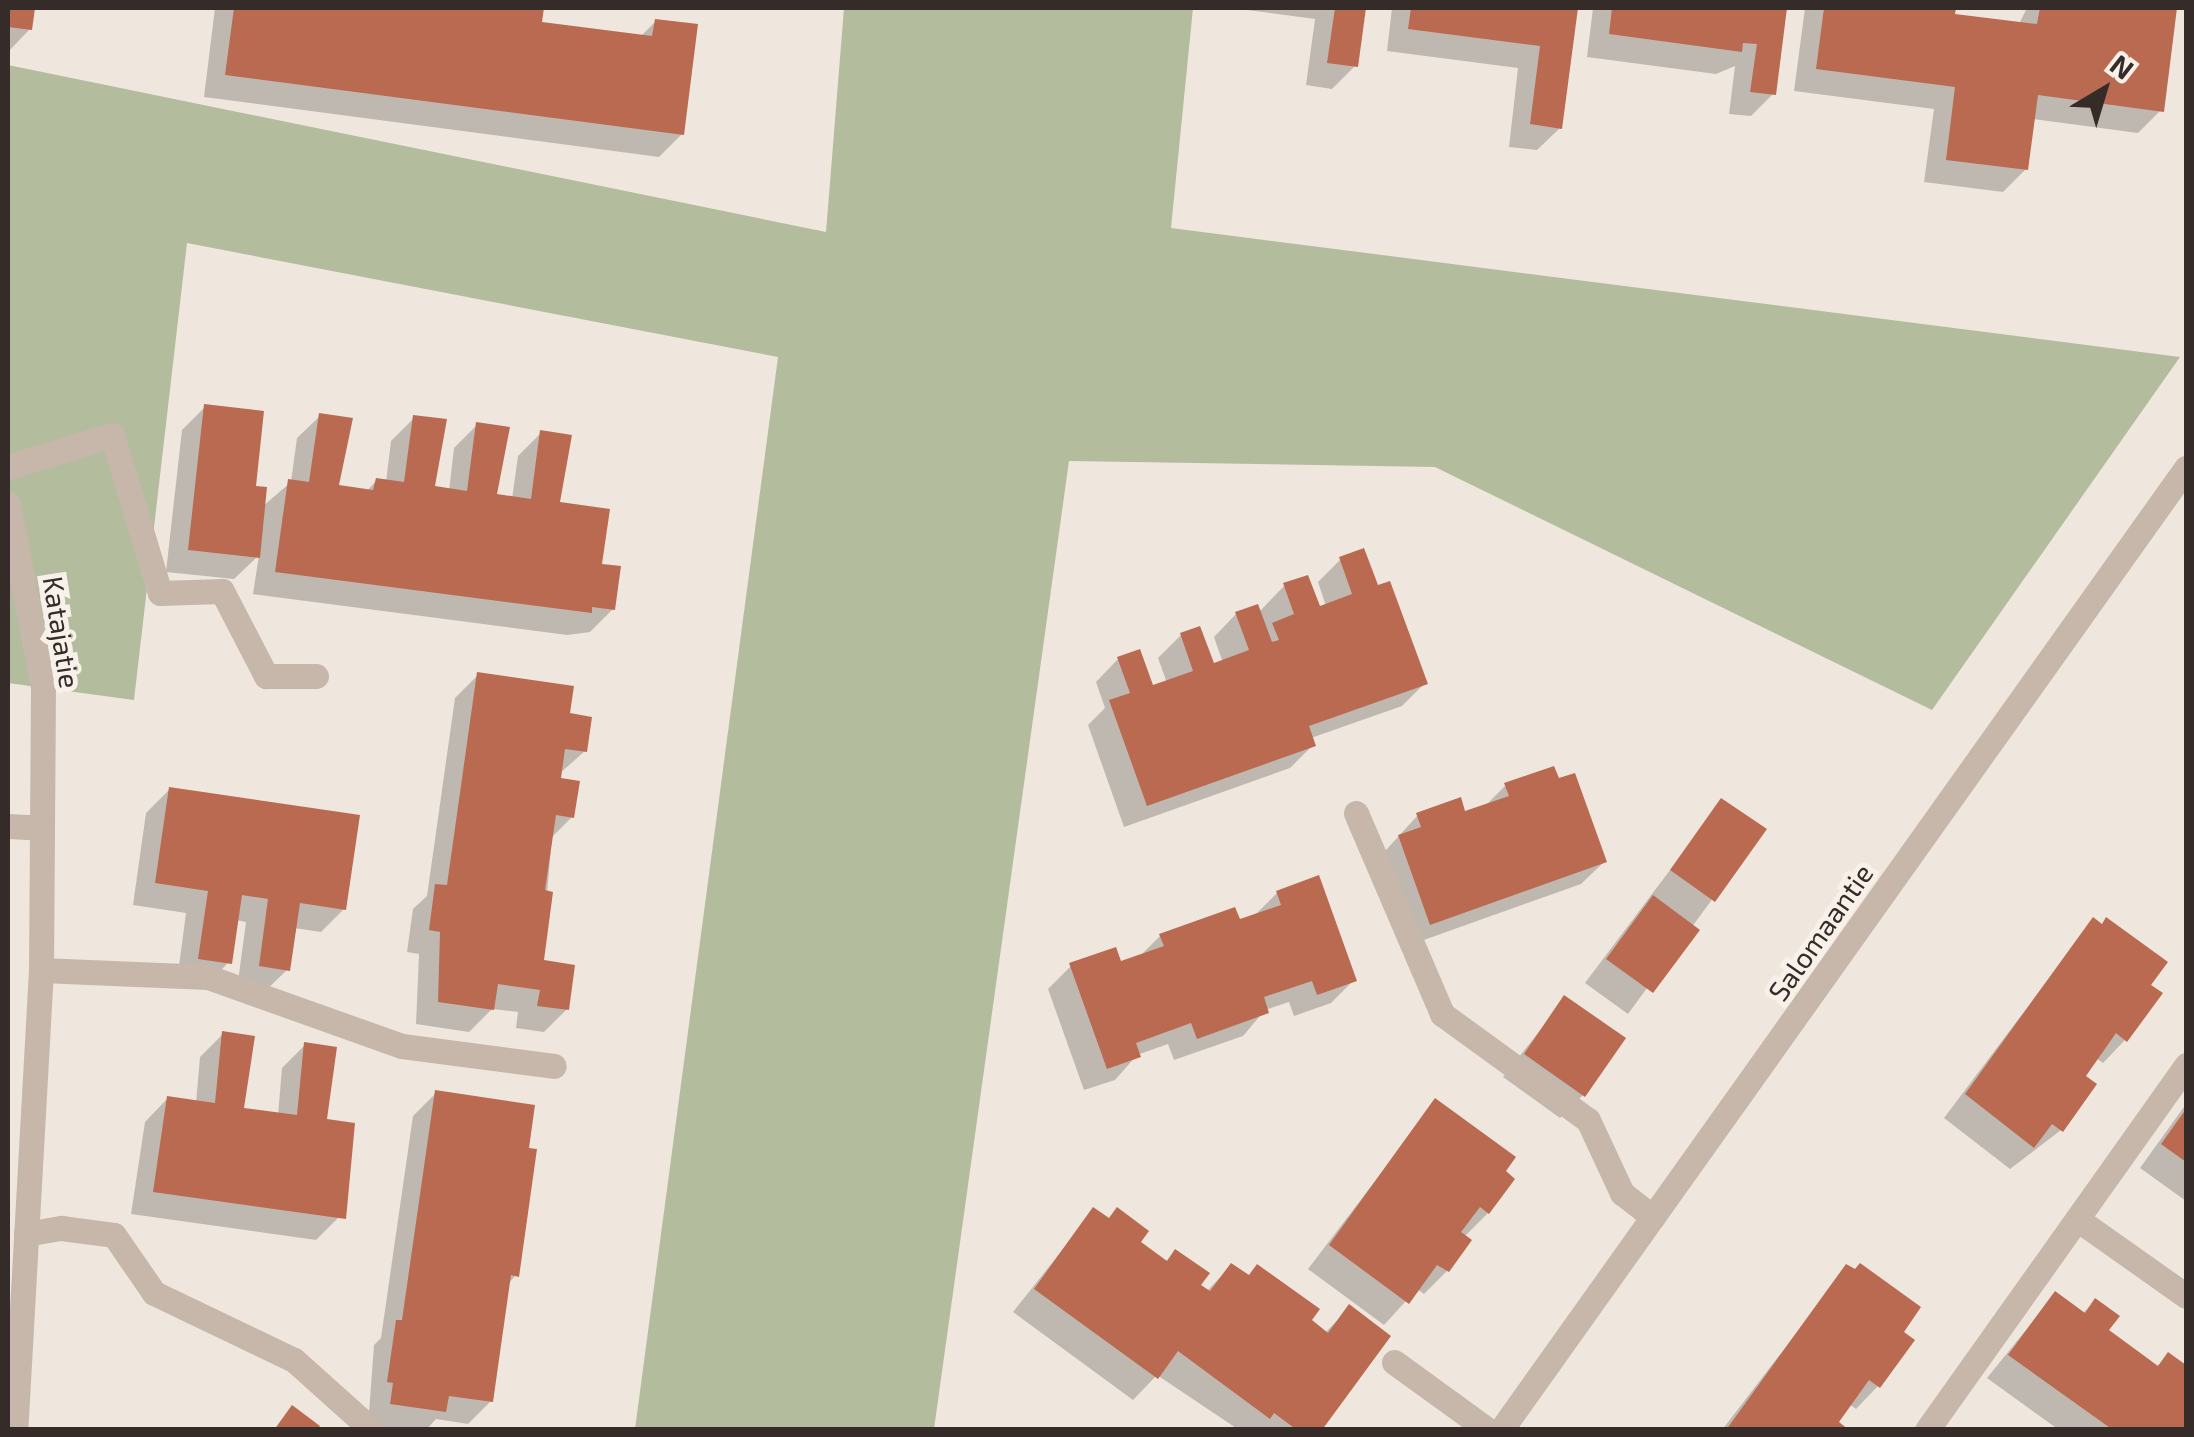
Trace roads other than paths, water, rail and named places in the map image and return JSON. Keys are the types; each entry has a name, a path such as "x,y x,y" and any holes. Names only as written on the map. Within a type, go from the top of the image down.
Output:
{"street":[{"path":"8,467 112,435 160,593 222,591 266,676 316,676"},
{"name":"Salomaantie","path":"1501,1430 2186,468"},
{"name":"Katajatie","path":"8,504 43,688 41,970 26,1234 12,1380 15,1430"},
{"path":"1356,812 1442,1014 1588,1120 1622,1193 1653,1218"},
{"path":"8,826 42,828"},
{"path":"41,970 208,977 402,1046 554,1066"},
{"path":"1930,1429 2186,1064"},
{"path":"2077,1218 2186,1296"},
{"path":"26,1234 61,1228 114,1235 154,1294 294,1360 372,1430"},
{"path":"1394,1362 1488,1430"}]}
